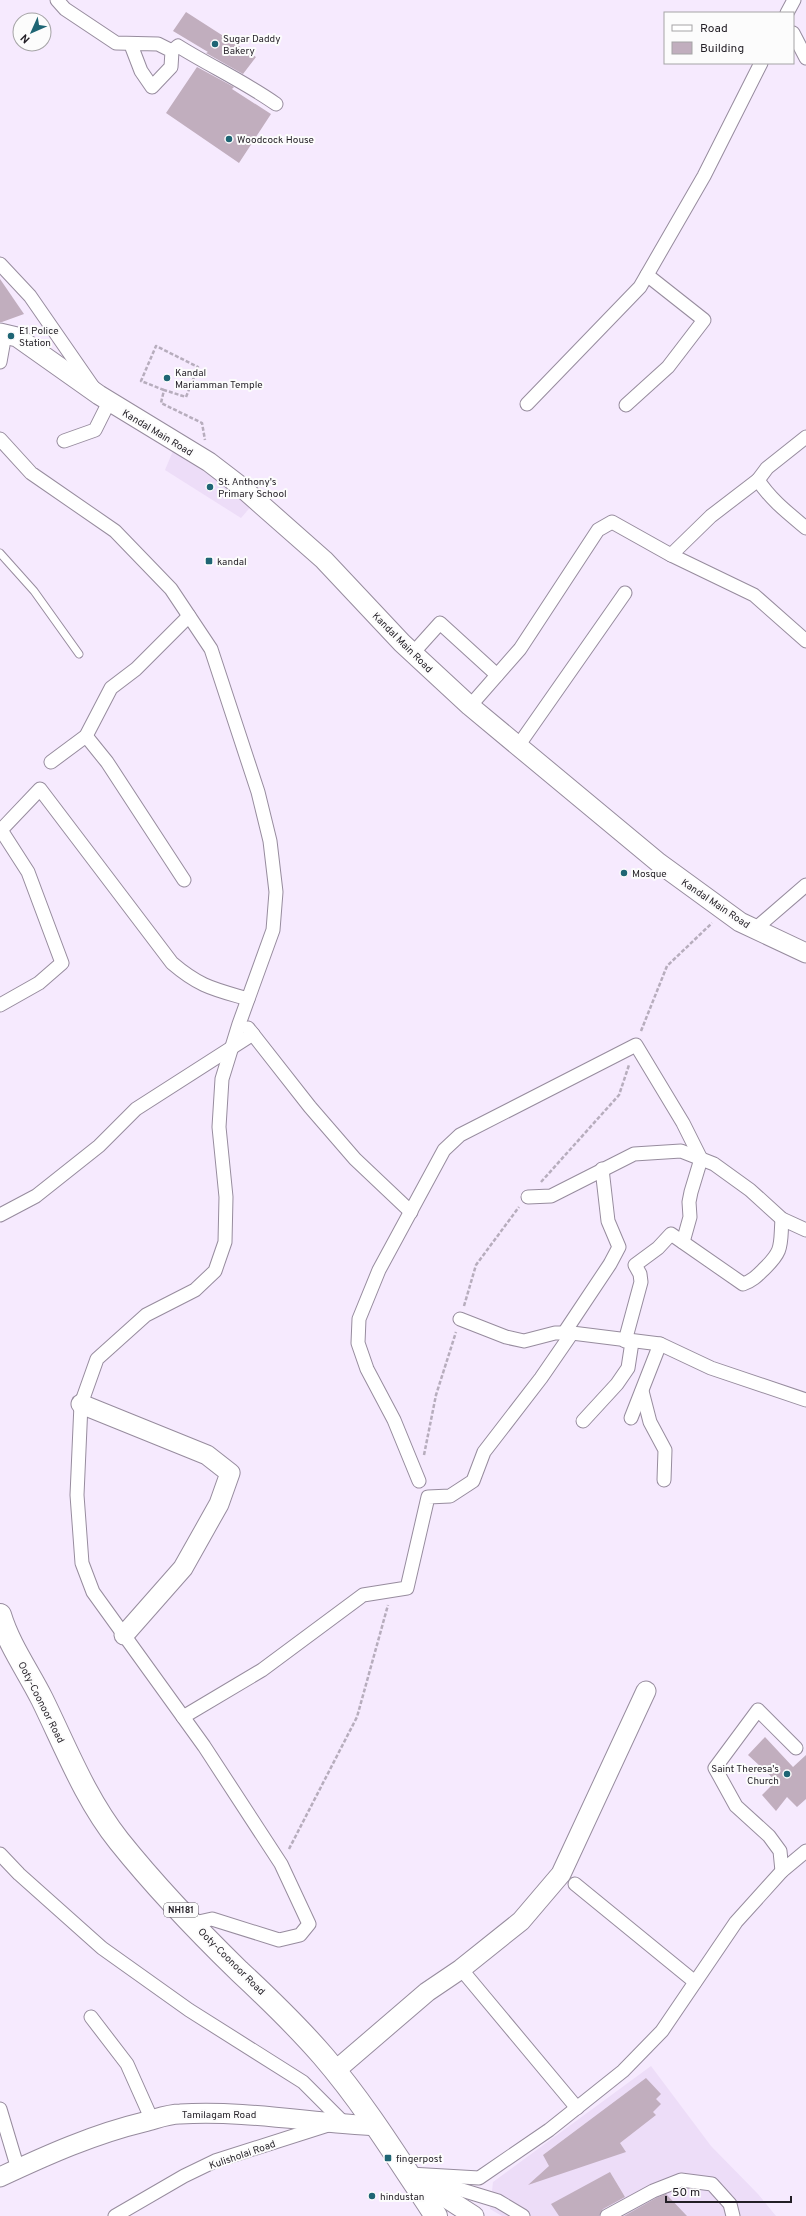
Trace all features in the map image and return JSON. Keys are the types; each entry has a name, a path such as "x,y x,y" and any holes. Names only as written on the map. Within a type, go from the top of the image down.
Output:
{"highway":[{"name":"Ooty-Coonoor Road","path":"0,1615 5,1632 36,1688 86,1792 118,1840 155,1883 273,2002 335,2071 368,2112 408,2174"},
{"name":"NH181","path":"408,2174 436,2216"}],"street":[{"path":"56,0 65,9 116,43 131,45 158,44 172,51"},
{"path":"788,12 794,0"},
{"path":"794,35 806,58"},
{"path":"131,45 141,71 152,87 171,67 172,51 178,46 204,62 250,86 276,104"},
{"path":"527,404 640,287 704,176 760,64"},
{"path":"0,264 30,296 104,399 95,430 64,441"},
{"path":"626,405 668,367 704,320 647,275"},
{"path":"0,362 3,334"},
{"name":"Kandal Main Road","path":"3,334 17,337 104,399 209,462 239,485 324,560 413,653 470,706 658,863 740,922 806,953"},
{"path":"671,555 711,516 758,480 767,468 806,437"},
{"path":"0,438 31,473 115,531 171,589 211,649 256,785 270,841 276,892 273,930 241,1018 221,1086 219,1127 226,1197 224,1242 215,1271 195,1290 146,1315 97,1359 81,1404 78,1495 82,1563 92,1592 183,1717 281,1864 309,1924 300,1935 279,1940 212,1919 194,1923"},
{"path":"758,480 765,491 806,528"},
{"path":"470,706 520,649 598,530 612,522 671,555 754,595 806,641"},
{"path":"518,746 625,593"},
{"path":"51,762 86,736 111,688 136,669 189,616"},
{"path":"413,653 440,623 497,675"},
{"path":"86,736 108,762 184,880"},
{"path":"0,1005 39,983 62,963 28,872 1,830 40,789 172,963 187,976 204,987 248,999"},
{"path":"755,929 806,885"},
{"path":"241,1018 310,1107 355,1159 411,1212"},
{"path":"0,1215 36,1196 99,1146 136,1110 232,1046 253,1034"},
{"path":"419,1481 394,1420 367,1369 358,1343 360,1319 379,1270 444,1150 460,1135 636,1045 683,1123 701,1159 691,1192 689,1202 690,1217 683,1242"},
{"path":"528,1197 551,1196 634,1154 681,1151 714,1164 744,1186 782,1219 806,1230"},
{"path":"183,1717 262,1670 363,1595 407,1588 428,1497 450,1496 473,1481 484,1452 541,1378 619,1247 608,1221 602,1169"},
{"path":"583,1421 617,1384 628,1368 628,1341 641,1282 640,1274 635,1265 658,1248 671,1234 743,1284 751,1282 777,1257 780,1248 782,1219"},
{"path":"460,1319 506,1337 524,1340 555,1333 568,1333 660,1344 711,1368 806,1400"},
{"path":"631,1418 660,1344"},
{"path":"642,1391 650,1422 665,1450 664,1480"},
{"path":"81,1404 207,1455 230,1473 219,1504 183,1568 124,1635"},
{"path":"335,2071 427,1992 461,1969 521,1921 561,1874 646,1691"},
{"path":"782,1871 780,1851 769,1836 736,1806 715,1768 758,1710 796,1748"},
{"path":"408,2174 479,2178 549,2130 623,2071 662,2031 736,1922 782,1871 806,1851"},
{"path":"0,1854 19,1874 102,1948 190,2010 304,2082 338,2124"},
{"path":"575,1884 695,1982"},
{"path":"461,1969 577,2108"},
{"path":"91,2018 127,2064 152,2120"},
{"path":"0,2109 18,2169"},
{"name":"Tamilagam Road","path":"0,2177 49,2154 114,2129 178,2114 263,2115 338,2124 376,2126"},
{"name":"Kulisholai Road","path":"115,2216 184,2176 215,2161 338,2124"},
{"path":"408,2174 474,2216"},
{"path":"408,2174 498,2201 523,2216"},
{"path":"607,2216 653,2191 681,2180 712,2184 730,2204 733,2216"}],"lane":[{"path":"0,554 34,591 80,654"}],"path":[{"path":"156,346 198,367 186,398 164,390 141,381 156,346"},
{"path":"164,390 161,402 202,423 209,462"},
{"path":"419,1481 436,1395 476,1265 528,1197 619,1095 636,1045 667,966 725,910"},
{"path":"281,1864 357,1717 389,1602"}],"shaded area":[{"name":"St. Anthony's Primary School","path":"173,451 253,504 241,518 165,470"},
{"path":"651,2066 711,2146 758,2194 776,2216 502,2216 490,2209 493,2182"}],"building":[{"name":"Sugar Daddy Bakery","path":"186,12 256,57 243,74 206,53 208,52 173,31"},
{"name":"Woodcock House","path":"197,67 234,87 232,89 271,114 239,163 166,113"},
{"path":"0,279 24,314 2,322 0,322"},
{"name":"Saint Theresa's Church","path":"765,1737 793,1767 806,1755 806,1799 797,1807 787,1797 776,1811 762,1795 776,1781 748,1755"},
{"path":"646,2078 661,2094 656,2099 661,2104 653,2112 656,2115 620,2143 626,2152 528,2185 549,2166 543,2155"},
{"path":"610,2172 625,2197 603,2209 599,2216 559,2216 551,2204"},
{"path":"666,2194 687,2216 624,2216 656,2198"}],"place":[{"name":"Sugar Daddy Bakery","path":"215,44"},
{"name":"Woodcock House","path":"229,139"},
{"name":"E1 Police Station","path":"11,336"},
{"name":"Kandal Mariamman Temple","path":"167,378"},
{"name":"St. Anthony's Primary School","path":"210,487"},
{"name":"kandal","path":"209,561"},
{"name":"Mosque","path":"624,873"},
{"name":"Saint Theresa's Church","path":"787,1774"},
{"name":"fingerpost","path":"388,2158"},
{"name":"hindustan","path":"372,2196"}]}
